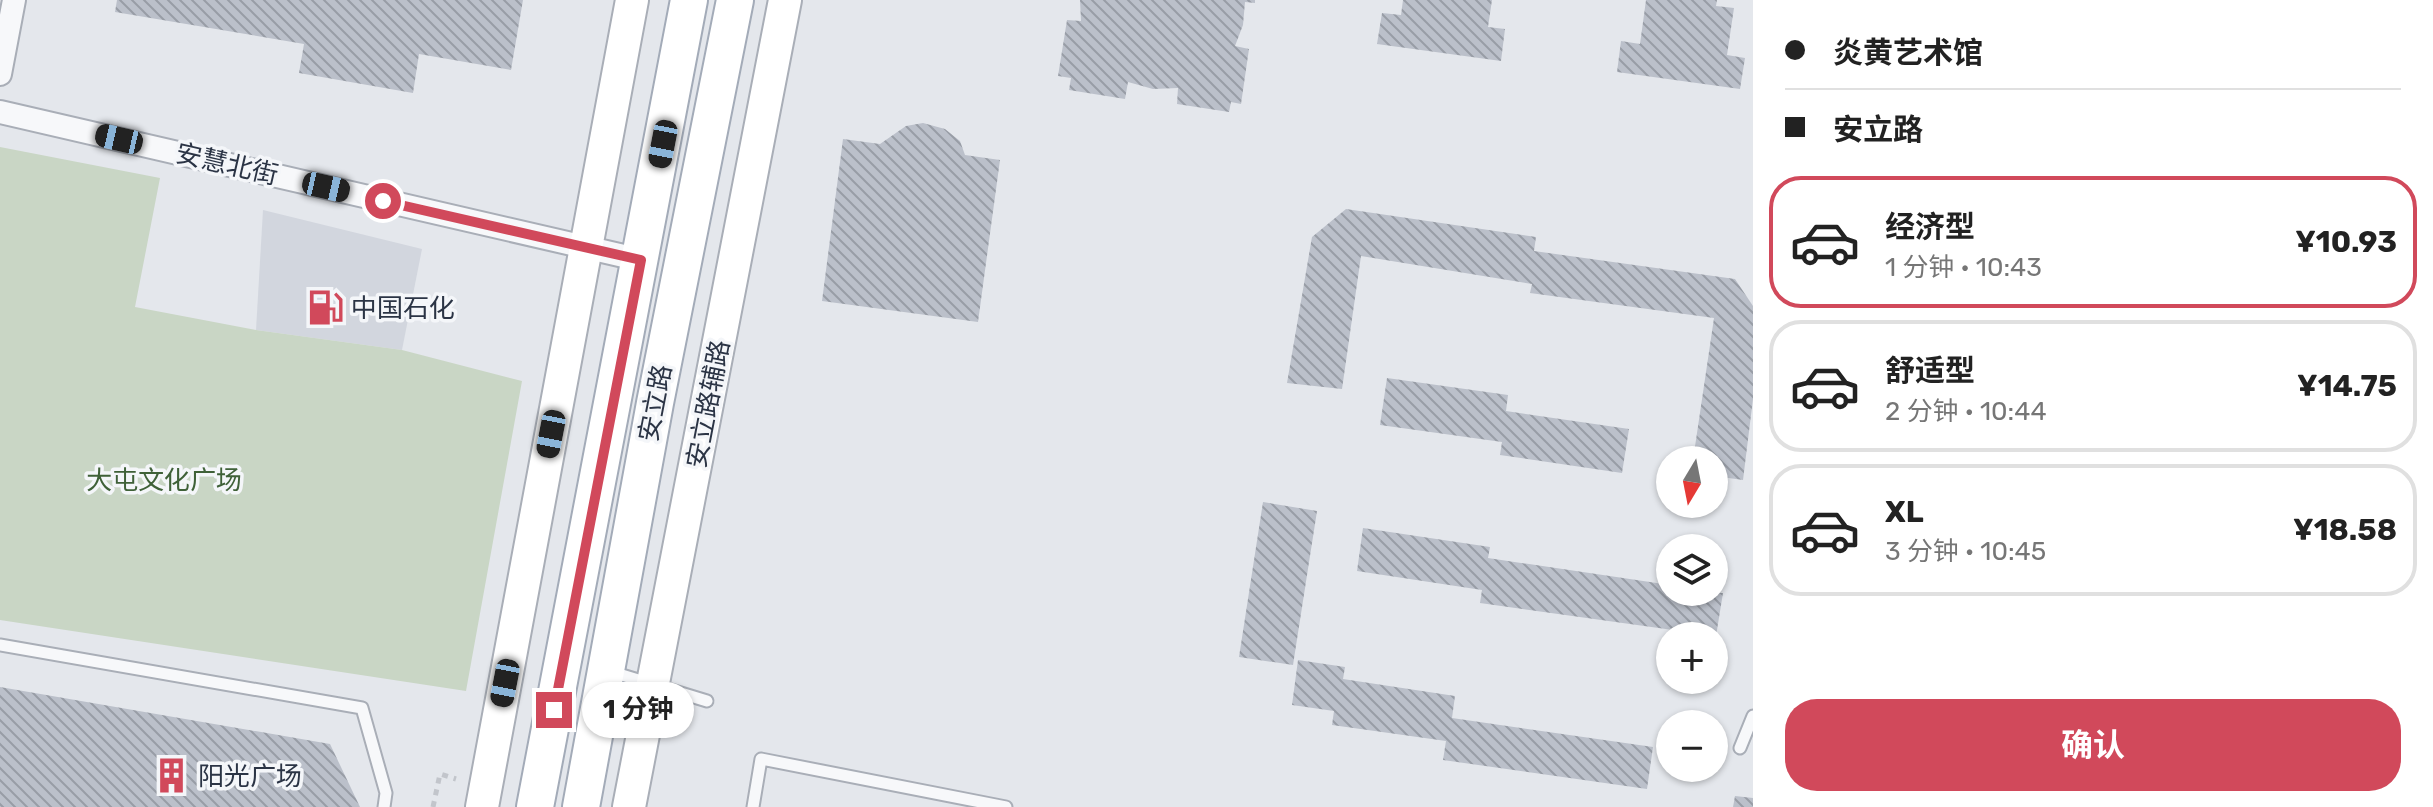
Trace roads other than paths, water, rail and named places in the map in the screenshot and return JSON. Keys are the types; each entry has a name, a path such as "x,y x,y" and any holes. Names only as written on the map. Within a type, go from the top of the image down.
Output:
{"main road":[{"name":"安立路","path":"535,807 689,0"},
{"name":"安立路","path":"581,807 655,403 735,0"}],"street":[{"path":"0,74 14,0"},
{"path":"482,807 632,0"},
{"name":"安立路辅路","path":"629,807 785,0"},
{"name":"安慧北街","path":"0,112 641,260"}],"lane":[{"path":"0,645 362,708 386,793 384,807"},
{"path":"608,670 707,701"},
{"path":"1740,748 1753,716"},
{"path":"753,807 761,759 1006,807"}],"place":[{"name":"中国石化","path":"325,308"},
{"name":"阳光广场","path":"172,776"}],"park label":[{"name":"大屯文化广场","path":"164,480"}]}
